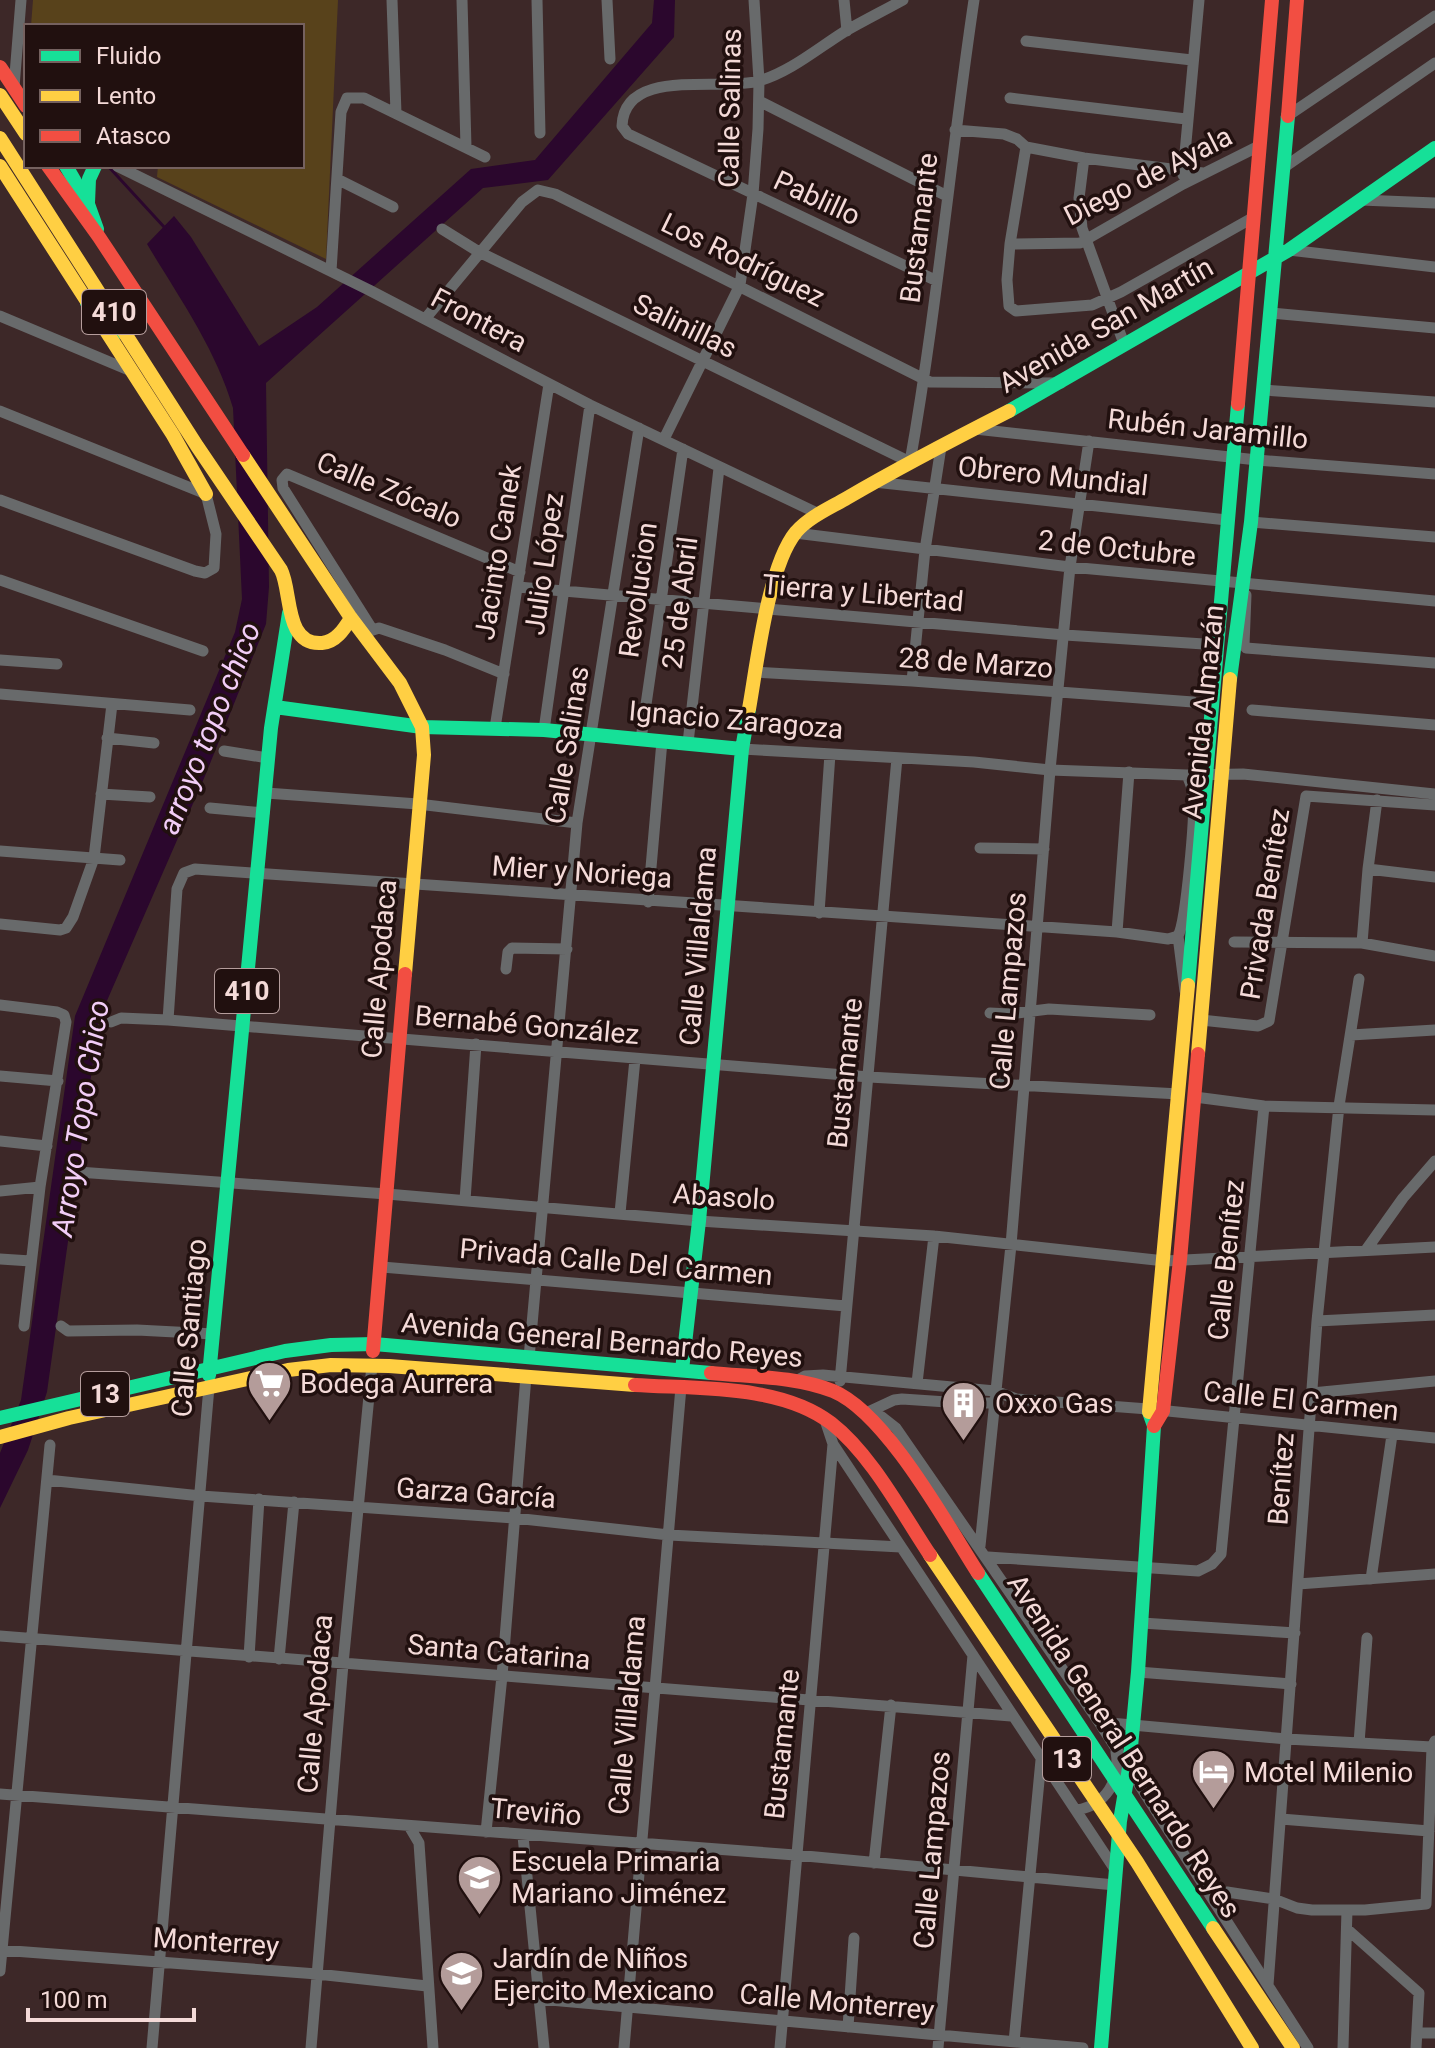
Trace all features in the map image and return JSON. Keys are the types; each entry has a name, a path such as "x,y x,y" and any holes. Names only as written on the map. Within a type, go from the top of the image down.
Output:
{"main road":[{"name":"Avenida Almazán","path":"1156,1410 1165,1261 1272,0"},
{"name":"Avenida Almazán","path":"1101,2048 1120,1821 1129,1768 1138,1672 1154,1426 1180,1260 1228,698 1244,586 1271,313 1283,253 1283,168 1297,0"},
{"path":"0,67 24,130"},
{"path":"7,91 24,104"},
{"name":"410","path":"0,138 225,489 276,561 286,581 289,613"},
{"name":"Avenida San Martín","path":"795,533 819,514 874,482 1061,383 1283,253 1435,148"},
{"path":"0,166 173,435 206,494"},
{"name":"410","path":"49,168 99,237 351,618"},
{"path":"67,168 88,204 99,237"},
{"path":"88,204 89,179 94,168"},
{"path":"87,303 99,310 120,335 137,348"},
{"name":"Calle Villaldama","path":"682,1370 699,1221 742,749 766,609 779,567 795,533"},
{"path":"289,613 294,627 303,636 320,643 338,638 351,618"},
{"name":"Calle Santiago","path":"209,1387 268,758 289,613"},
{"name":"Calle Apodaca","path":"351,618 369,632 400,683 422,727 424,755 374,1344"},
{"name":"Ignacio Zaragoza","path":"275,707 422,727 544,730 742,749"},
{"name":"410","path":"372,1365 374,1344"},
{"name":"Avenida General Bernardo Reyes","path":"0,1418 285,1351 331,1345 374,1344 682,1370 796,1381 839,1394 867,1415 915,1476 1293,2048"},
{"name":"Avenida General Bernardo Reyes","path":"0,1437 69,1418 305,1367 372,1365 758,1394 789,1400 823,1416 844,1432 882,1483 1137,1862 1250,2044"}],"street":[{"path":"7,91 21,0"},
{"path":"392,0 396,113"},
{"path":"462,0 466,147"},
{"path":"537,0 540,133"},
{"path":"607,0 610,59"},
{"name":"Calle Salinas","path":"664,439 740,285 753,194 759,101 754,0"},
{"path":"844,0 847,31"},
{"path":"759,81 788,69 903,0"},
{"name":"Bustamante","path":"910,462 925,379 974,0"},
{"path":"1183,184 1186,119 1199,0"},
{"path":"1286,117 1435,16"},
{"path":"1026,41 1192,60"},
{"path":"1283,168 1435,63"},
{"name":"Pablillo","path":"759,81 672,86 642,93 633,99 622,117 623,130 937,281"},
{"path":"331,271 341,107 347,98 364,98 485,157"},
{"path":"1010,98 1186,119"},
{"path":"759,101 947,196"},
{"path":"955,130 1004,134 1026,147 1084,158 1203,173"},
{"name":"Diego de Ayala","path":"1010,244 1066,245 1087,240 1203,173 1259,146"},
{"path":"1026,147 1010,244 1007,280 1010,309 1023,312 1092,305 1254,217"},
{"path":"1084,158 1079,198 1082,228 1124,344"},
{"name":"Frontera","path":"121,168 365,288 590,405 819,514"},
{"path":"337,179 393,207"},
{"name":"Los Rodríguez","path":"479,252 522,202 538,190 555,194 925,379"},
{"path":"1361,200 1435,203"},
{"name":"Salinillas","path":"442,229 479,252 910,462"},
{"path":"425,319 479,252"},
{"path":"1283,253 1435,267"},
{"path":"1271,313 1435,328"},
{"path":"0,316 131,371"},
{"path":"925,379 934,383 1061,383"},
{"name":"Jacinto Canek","path":"495,728 549,384"},
{"path":"1264,390 1435,402"},
{"name":"Julio López","path":"544,730 590,405"},
{"path":"0,411 206,494 216,534 214,568 205,573 195,571 0,500"},
{"name":"Calle Salinas","path":"529,1358 577,823 639,428"},
{"name":"Rubén Jaramillo","path":"975,429 1257,460 1435,474"},
{"name":"Calle Lampazos","path":"980,1546 1011,1245 1070,567 1089,441"},
{"path":"912,681 925,550 941,447"},
{"name":"Revolucion","path":"641,739 683,449"},
{"name":"25 de Abril","path":"688,743 719,468"},
{"name":"Calle Zócalo","path":"283,477 292,474 520,572"},
{"name":"Calle Apodaca","path":"283,477 283,488 369,632"},
{"name":"Obrero Mundial","path":"874,482 1227,520"},
{"path":"1251,522 1435,537"},
{"name":"2 de Octubre","path":"795,533 1244,586 1435,601"},
{"path":"0,580 203,651"},
{"path":"1244,586 1246,648 1435,663"},
{"name":"Tierra y Libertad","path":"518,587 1065,635 1204,644"},
{"path":"369,632 379,628 504,674"},
{"path":"0,660 57,664"},
{"name":"28 de Marzo","path":"754,672 1193,702"},
{"path":"0,694 190,710"},
{"path":"0,924 57,930 66,928 73,917 94,858 112,704"},
{"path":"1252,710 1435,725"},
{"path":"107,738 154,743"},
{"path":"648,902 662,741"},
{"name":"Ignacio Zaragoza","path":"742,749 1050,770 1243,774 1435,794"},
{"path":"224,751 268,758"},
{"path":"819,913 830,754"},
{"name":"Bustamante","path":"839,1394 897,758"},
{"path":"1117,932 1129,772"},
{"path":"1187,998 1173,937 1181,932 1186,900 1194,794 1191,775"},
{"path":"266,793 418,804 577,823"},
{"path":"101,794 150,797"},
{"name":"Privada Benítez","path":"1201,1020 1258,1026 1267,1024 1272,1017 1306,796 1377,800"},
{"path":"1362,943 1377,800 1435,805"},
{"path":"210,808 264,813"},
{"path":"980,848 1044,849"},
{"path":"0,851 120,860"},
{"name":"Mier y Noriega","path":"168,1020 177,889 184,873 195,869 1173,937"},
{"path":"1368,869 1435,877"},
{"path":"1234,942 1362,943 1435,956"},
{"path":"506,969 508,952 512,948 567,949"},
{"name":"Benítez","path":"1268,1985 1317,1321 1339,1106 1359,979"},
{"path":"0,1005 57,1012 64,1015 66,1024 40,1187 24,1326"},
{"path":"990,1013 1049,1009 1150,1015"},
{"name":"Bernabé González","path":"111,1022 121,1018 168,1020 869,1077 1179,1094"},
{"path":"1351,1035 1435,1030"},
{"path":"465,1200 476,1044"},
{"path":"620,1213 635,1059"},
{"path":"0,1076 58,1081"},
{"path":"1195,1097 1264,1106 1435,1110"},
{"name":"Calle Benítez","path":"1234,1418 1252,1256 1264,1106"},
{"path":"0,1141 47,1146"},
{"path":"1366,1250 1403,1198 1435,1161"},
{"name":"Abasolo","path":"78,1172 465,1200 699,1221 853,1229 1165,1261 1435,1247"},
{"path":"0,1191 40,1187"},
{"path":"917,1383 934,1236"},
{"path":"0,1259 31,1261"},
{"name":"Privada Calle Del Carmen","path":"382,1267 846,1306"},
{"path":"1317,1321 1435,1315"},
{"path":"61,1326 68,1331 137,1330 214,1334"},
{"name":"Calle Apodaca","path":"311,2048 372,1365"},
{"path":"796,1381 814,1375 841,1376 995,1391 1016,1399"},
{"path":"486,1832 526,1376"},
{"path":"1312,1393 1435,1381"},
{"name":"Calle Santiago","path":"152,2048 209,1387"},
{"name":"Calle Villaldama","path":"624,2048 681,1387"},
{"path":"867,1415 894,1400 902,1399 994,1404 1016,1399"},
{"name":"Calle El Carmen","path":"1016,1399 1435,1438"},
{"path":"867,1415 882,1417 896,1428 988,1557 1112,1741 1308,2048"},
{"path":"823,1416 833,1444 1011,1716 1077,1810 1116,1878"},
{"path":"988,1557 1198,1571 1212,1564 1221,1554 1234,1418"},
{"path":"1371,1579 1392,1435"},
{"name":"Bustamante","path":"780,2048 833,1444"},
{"path":"0,1971 50,1445"},
{"name":"Garza García","path":"47,1480 201,1496 514,1518 669,1535 901,1547"},
{"path":"249,1657 259,1499"},
{"path":"279,1659 294,1502"},
{"path":"1298,1584 1435,1574"},
{"path":"1142,1623 1295,1633"},
{"name":"Santa Catarina","path":"0,1636 1011,1716"},
{"path":"1359,1743 1367,1638"},
{"name":"Calle Lampazos","path":"938,2048 973,1655"},
{"path":"1138,1672 1291,1684"},
{"path":"874,1863 891,1705"},
{"path":"1099,1722 1287,1739 1433,1744 1426,1904 1304,1910 1274,1899 1227,1892"},
{"path":"1077,1810 1097,1803 1112,1787 1117,1767 1112,1741"},
{"path":"1014,2042 1041,1760"},
{"name":"Treviño","path":"0,1794 1029,1876 1116,1878"},
{"path":"1281,1819 1429,1831"},
{"path":"409,1826 419,1843 433,2048"},
{"path":"523,1836 544,2048"},
{"path":"1343,2048 1347,1910"},
{"path":"1347,1929 1419,1993 1416,2048"},
{"path":"848,2027 854,1938"},
{"name":"Monterrey","path":"1,1950 317,1974 427,1986"},
{"name":"Calle Monterrey","path":"539,1999 1083,2048"},
{"path":"1418,2033 1435,2033"}],"shaded area":[{"path":"33,0 338,0 326,259 157,177 158,168 304,168 304,24 31,24"}],"water":[{"path":"654,0 675,0 674,37 548,180 483,188 266,383 269,587 266,624 205,776 99,1019 47,1392 28,1450 0,1508 0,1453 21,1400 75,1016 235,632 242,599 233,408 206,344 147,244 174,216 191,237 259,346 317,307 471,169 535,160 652,23"}],"waterway":[{"path":"110,168 165,228"}],"traffic: fast":[{"path":"1230,679 1251,522 1288,116"},
{"path":"1009,411 1289,250 1435,148"},
{"path":"67,168 88,204 97,229"},
{"path":"88,203 89,179 94,168"},
{"path":"87,303 99,310 117,332"},
{"path":"1188,985 1238,404"},
{"path":"209,1375 271,728 289,613"},
{"path":"275,707 422,727 544,730 742,749"},
{"path":"682,1370 699,1221 742,749 749,709"},
{"path":"0,1418 285,1351 331,1345 374,1344 711,1373"},
{"path":"1101,2048 1120,1821 1129,1768 1138,1672 1154,1426 1149,1412"},
{"path":"978,1573 1213,1928"}],"traffic: slow":[{"path":"0,95 24,131"},
{"path":"0,138 197,446 281,570 291,616 301,636 310,642 327,642 339,634 351,618"},
{"path":"0,166 173,435 206,494"},
{"path":"749,709 771,591 786,548 796,532 827,509 1009,411"},
{"path":"243,455 351,618 400,683 422,727 424,755 405,974"},
{"path":"1198,1054 1230,679"},
{"path":"1149,1412 1188,985"},
{"path":"0,1437 69,1418 288,1370 331,1365 389,1366 635,1385"},
{"path":"930,1555 1137,1862 1252,2048"},
{"path":"1213,1928 1293,2048"}],"traffic: jam":[{"path":"1238,404 1272,0"},
{"path":"1288,116 1297,0"},
{"path":"0,67 24,103"},
{"path":"49,168 99,237 243,455"},
{"path":"373,1351 405,974"},
{"path":"1154,1426 1163,1411 1198,1054"},
{"path":"711,1373 804,1382 833,1391 853,1403 894,1445 978,1573"},
{"path":"635,1385 737,1391 787,1401 810,1410 831,1423 859,1451 930,1555"}],"place":[{"name":"Bodega Aurrera","path":"269,1422"},
{"name":"Oxxo Gas","path":"964,1442"},
{"name":"Motel Milenio","path":"1213,1811"},
{"name":"Escuela Primaria Mariano Jiménez","path":"480,1916"},
{"name":"Jardín de Niños Ejercito Mexicano","path":"462,2013"}],"water label":[{"name":"arroyo topo chico","path":"209,728"},
{"name":"Arroyo Topo Chico","path":"80,1118"}]}
